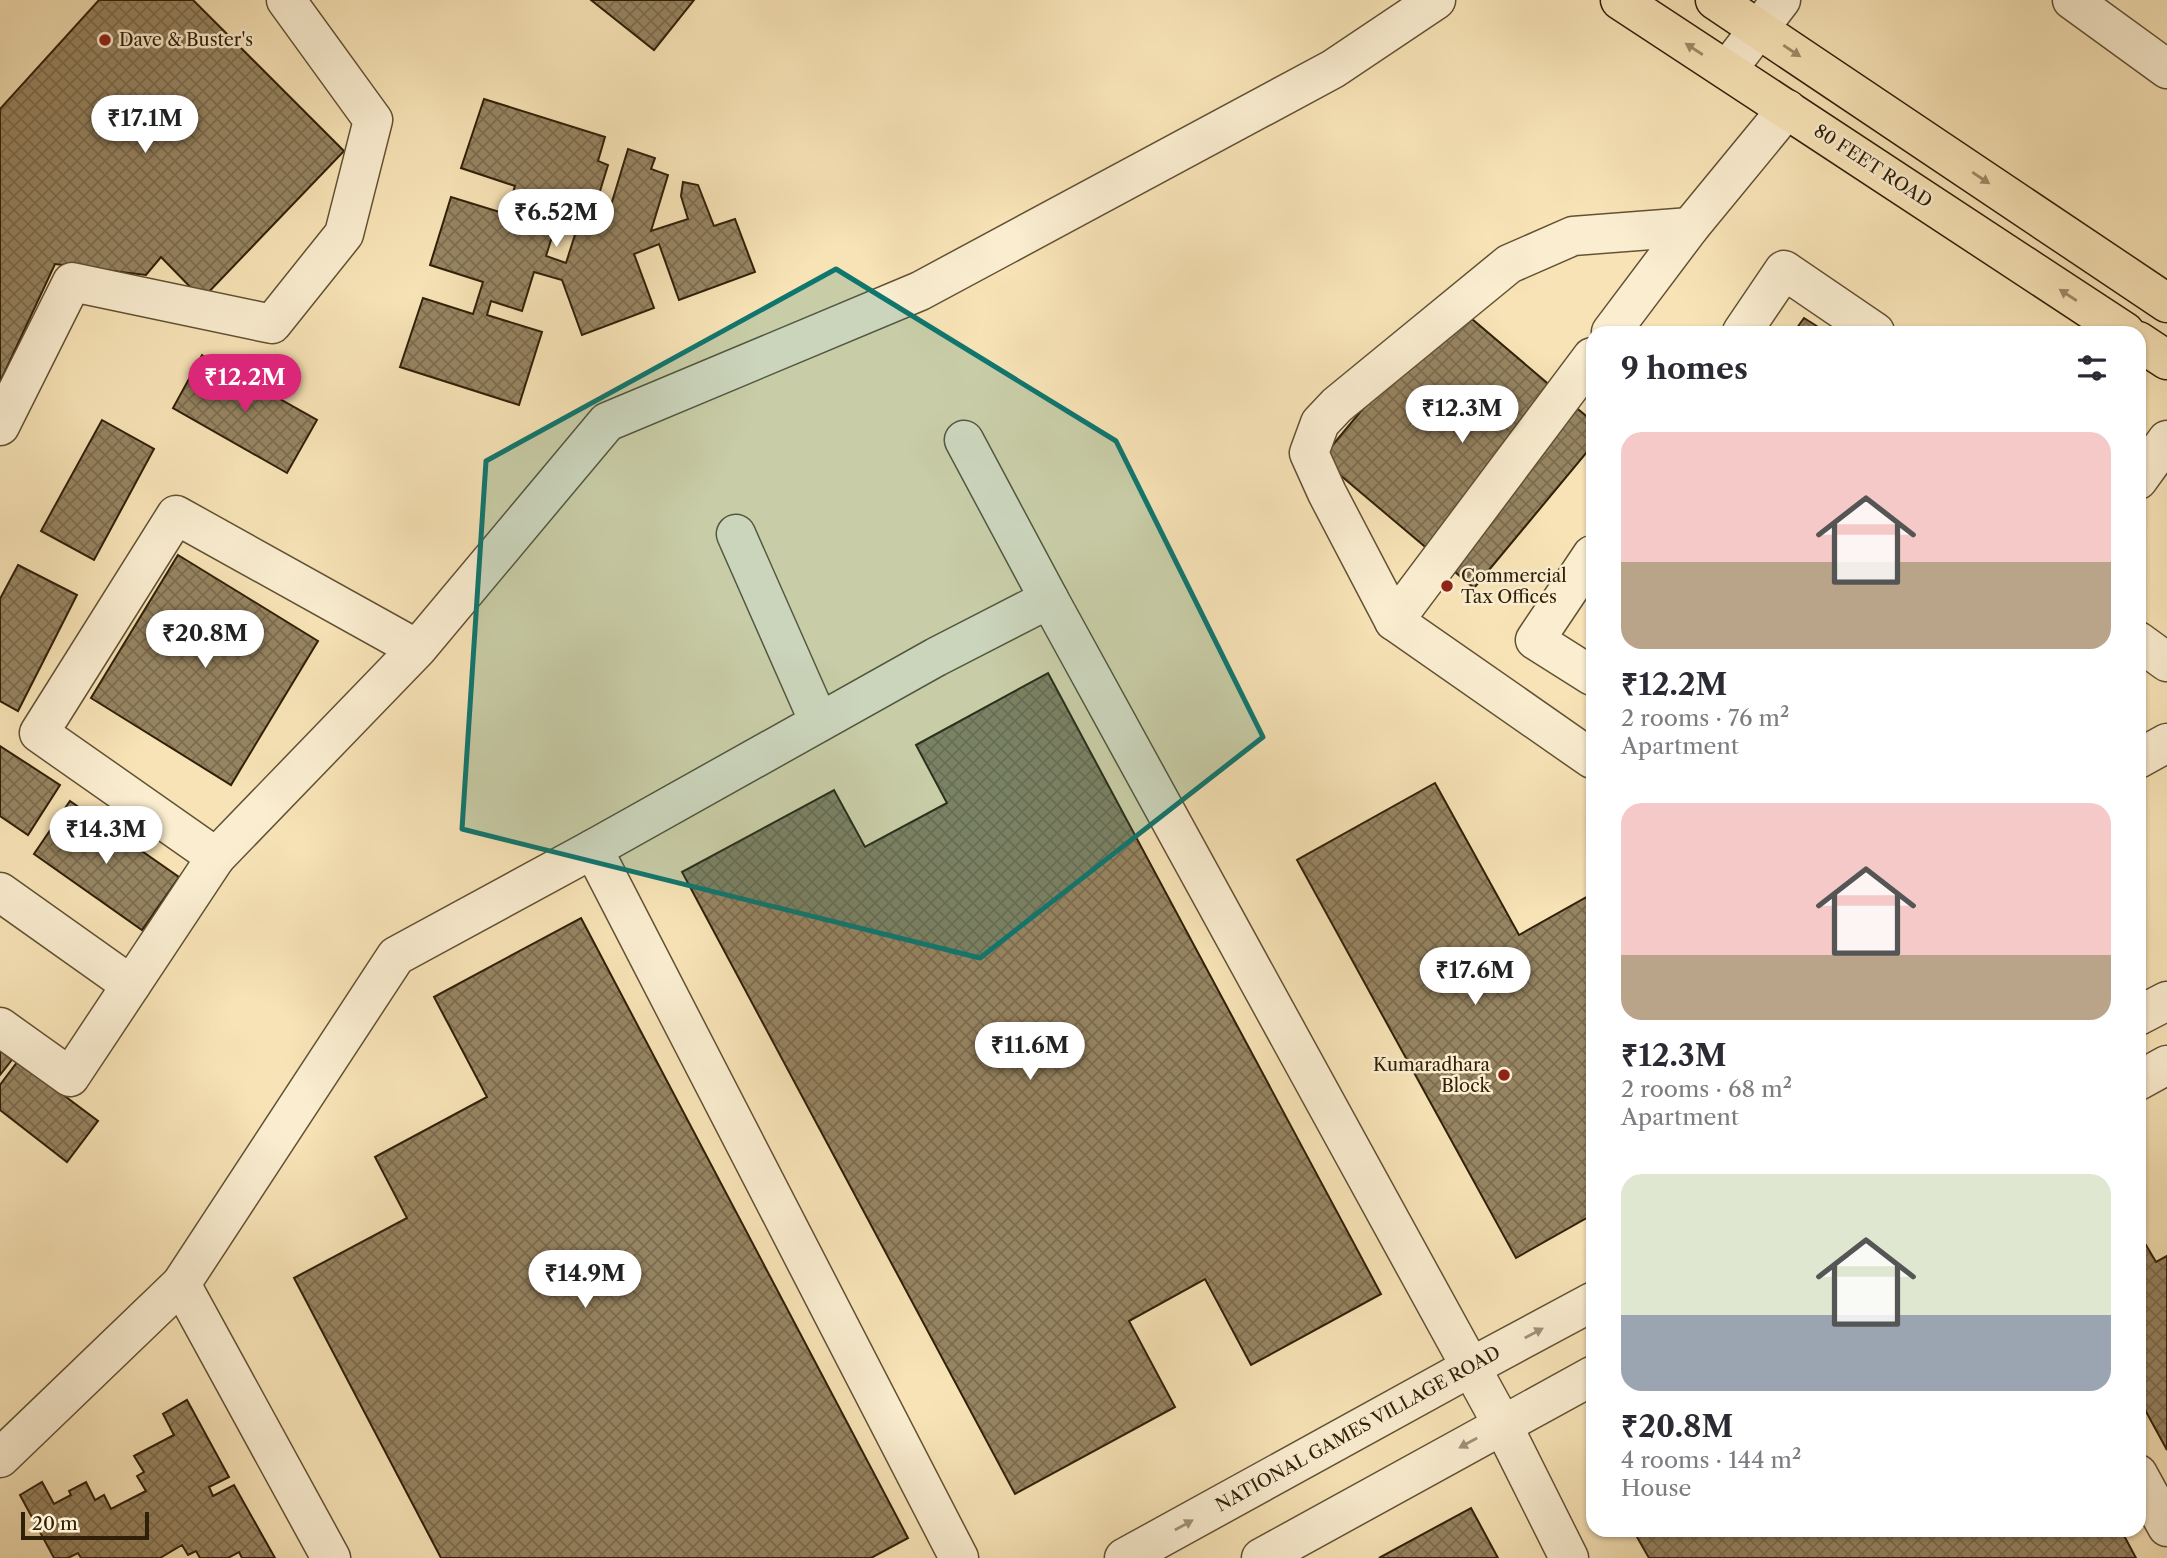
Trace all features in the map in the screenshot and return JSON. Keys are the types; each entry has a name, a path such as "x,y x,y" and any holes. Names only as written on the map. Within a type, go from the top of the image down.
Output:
{"main road":[{"name":"80 FEET ROAD","path":"1620,0 2117,326"},
{"path":"1715,0 1771,14 2167,303"},
{"path":"2146,346 2167,360"}],"street":[{"path":"0,426 72,282 272,324 344,234 373,120 285,0"},
{"path":"0,1027 70,1077 216,856 417,649 607,422 920,292 1333,69 1436,0"},
{"path":"2072,0 2167,68"},
{"path":"1727,70 1771,14"},
{"path":"1616,326 1690,227 1787,109"},
{"path":"1586,755 1394,621 1326,493 1309,453 1320,423 1337,405 1509,264 1573,236 1690,227"},
{"path":"1746,326 1784,270 1866,326"},
{"path":"1394,621 1586,365"},
{"path":"964,440 1503,1424 1569,1558"},
{"path":"2146,469 2167,440"},
{"path":"216,856 39,733 176,515 417,649"},
{"path":"736,534 819,722"},
{"path":"1586,564 1535,640 1586,672"},
{"path":"0,1458 181,1284 396,956 936,657 1049,599"},
{"path":"2146,647 2167,662"},
{"path":"2146,754 2167,743"},
{"path":"593,849 959,1558"},
{"path":"0,892 131,985"},
{"path":"2146,1012 2167,1001"},
{"path":"2146,1077 2167,1065"},
{"path":"181,1284 331,1558"},
{"name":"NATIONAL GAMES VILLAGE ROAD","path":"1124,1558 1586,1305"},
{"path":"1261,1558 1586,1379"},
{"path":"2146,1489 2167,1527"}],"highlighted area":[{"path":"836,269 1116,441 1263,737 980,958 462,829 486,461"}],"building":[{"path":"99,0 193,0 344,151 202,299 161,257 146,275 55,264 0,382 0,109"},
{"path":"591,0 694,0 654,50"},
{"path":"484,99 605,137 598,161 608,165 596,204 587,201 582,214 531,198 525,211 557,221 546,256 566,263 580,219 605,225 628,149 655,158 651,169 668,175 651,231 688,219 681,196 683,182 698,185 714,226 735,219 755,272 679,300 659,244 634,254 654,308 582,335 562,280 534,272 522,311 491,301 487,315 542,332 519,405 400,367 423,298 473,314 483,282 430,265 451,197 506,214 515,186 461,168"},
{"path":"1452,302 1586,416 1586,453 1474,588 1321,459"},
{"path":"1804,318 1817,326 1798,326"},
{"path":"202,355 317,420 287,473 173,408"},
{"path":"102,420 154,449 94,560 41,531"},
{"path":"178,555 318,641 231,785 91,698"},
{"path":"18,565 77,595 18,711 0,701 0,599"},
{"path":"1048,673 1381,1294 1251,1365 1205,1279 1129,1321 1175,1407 1015,1494 682,872 834,790 865,847 947,803 916,745"},
{"path":"0,746 60,785 28,835 0,816"},
{"name":"Kumaradhara Block","path":"1435,783 1519,935 1586,897 1586,1218 1516,1258 1297,860"},
{"path":"70,801 179,877 142,930 34,854"},
{"path":"581,918 908,1538 871,1558 441,1558 294,1278 407,1218 375,1157 487,1097 434,997"},
{"path":"0,1044 15,1056 0,1075"},
{"path":"18,1061 98,1121 67,1162 0,1110 0,1085"},
{"path":"2146,1245 2156,1262 2167,1256 2167,1450 2146,1412"},
{"path":"187,1400 229,1477 209,1487 213,1496 234,1485 275,1558 242,1558 239,1552 228,1558 200,1558 196,1551 188,1555 182,1545 160,1558 81,1558 78,1553 68,1558 54,1558 20,1495 42,1482 54,1504 71,1495 69,1491 86,1482 95,1500 104,1495 111,1509 146,1491 137,1476 144,1472 134,1456 174,1435 163,1414"},
{"path":"1471,1508 1498,1558 1379,1558"},
{"path":"1637,1537 2125,1537 2136,1558 1649,1558"}],"place":[{"name":"Dave & Buster's","path":"105,40"},
{"name":"Commercial Tax Offices","path":"1447,586"},
{"name":"Kumaradhara Block","path":"1504,1075"}]}
